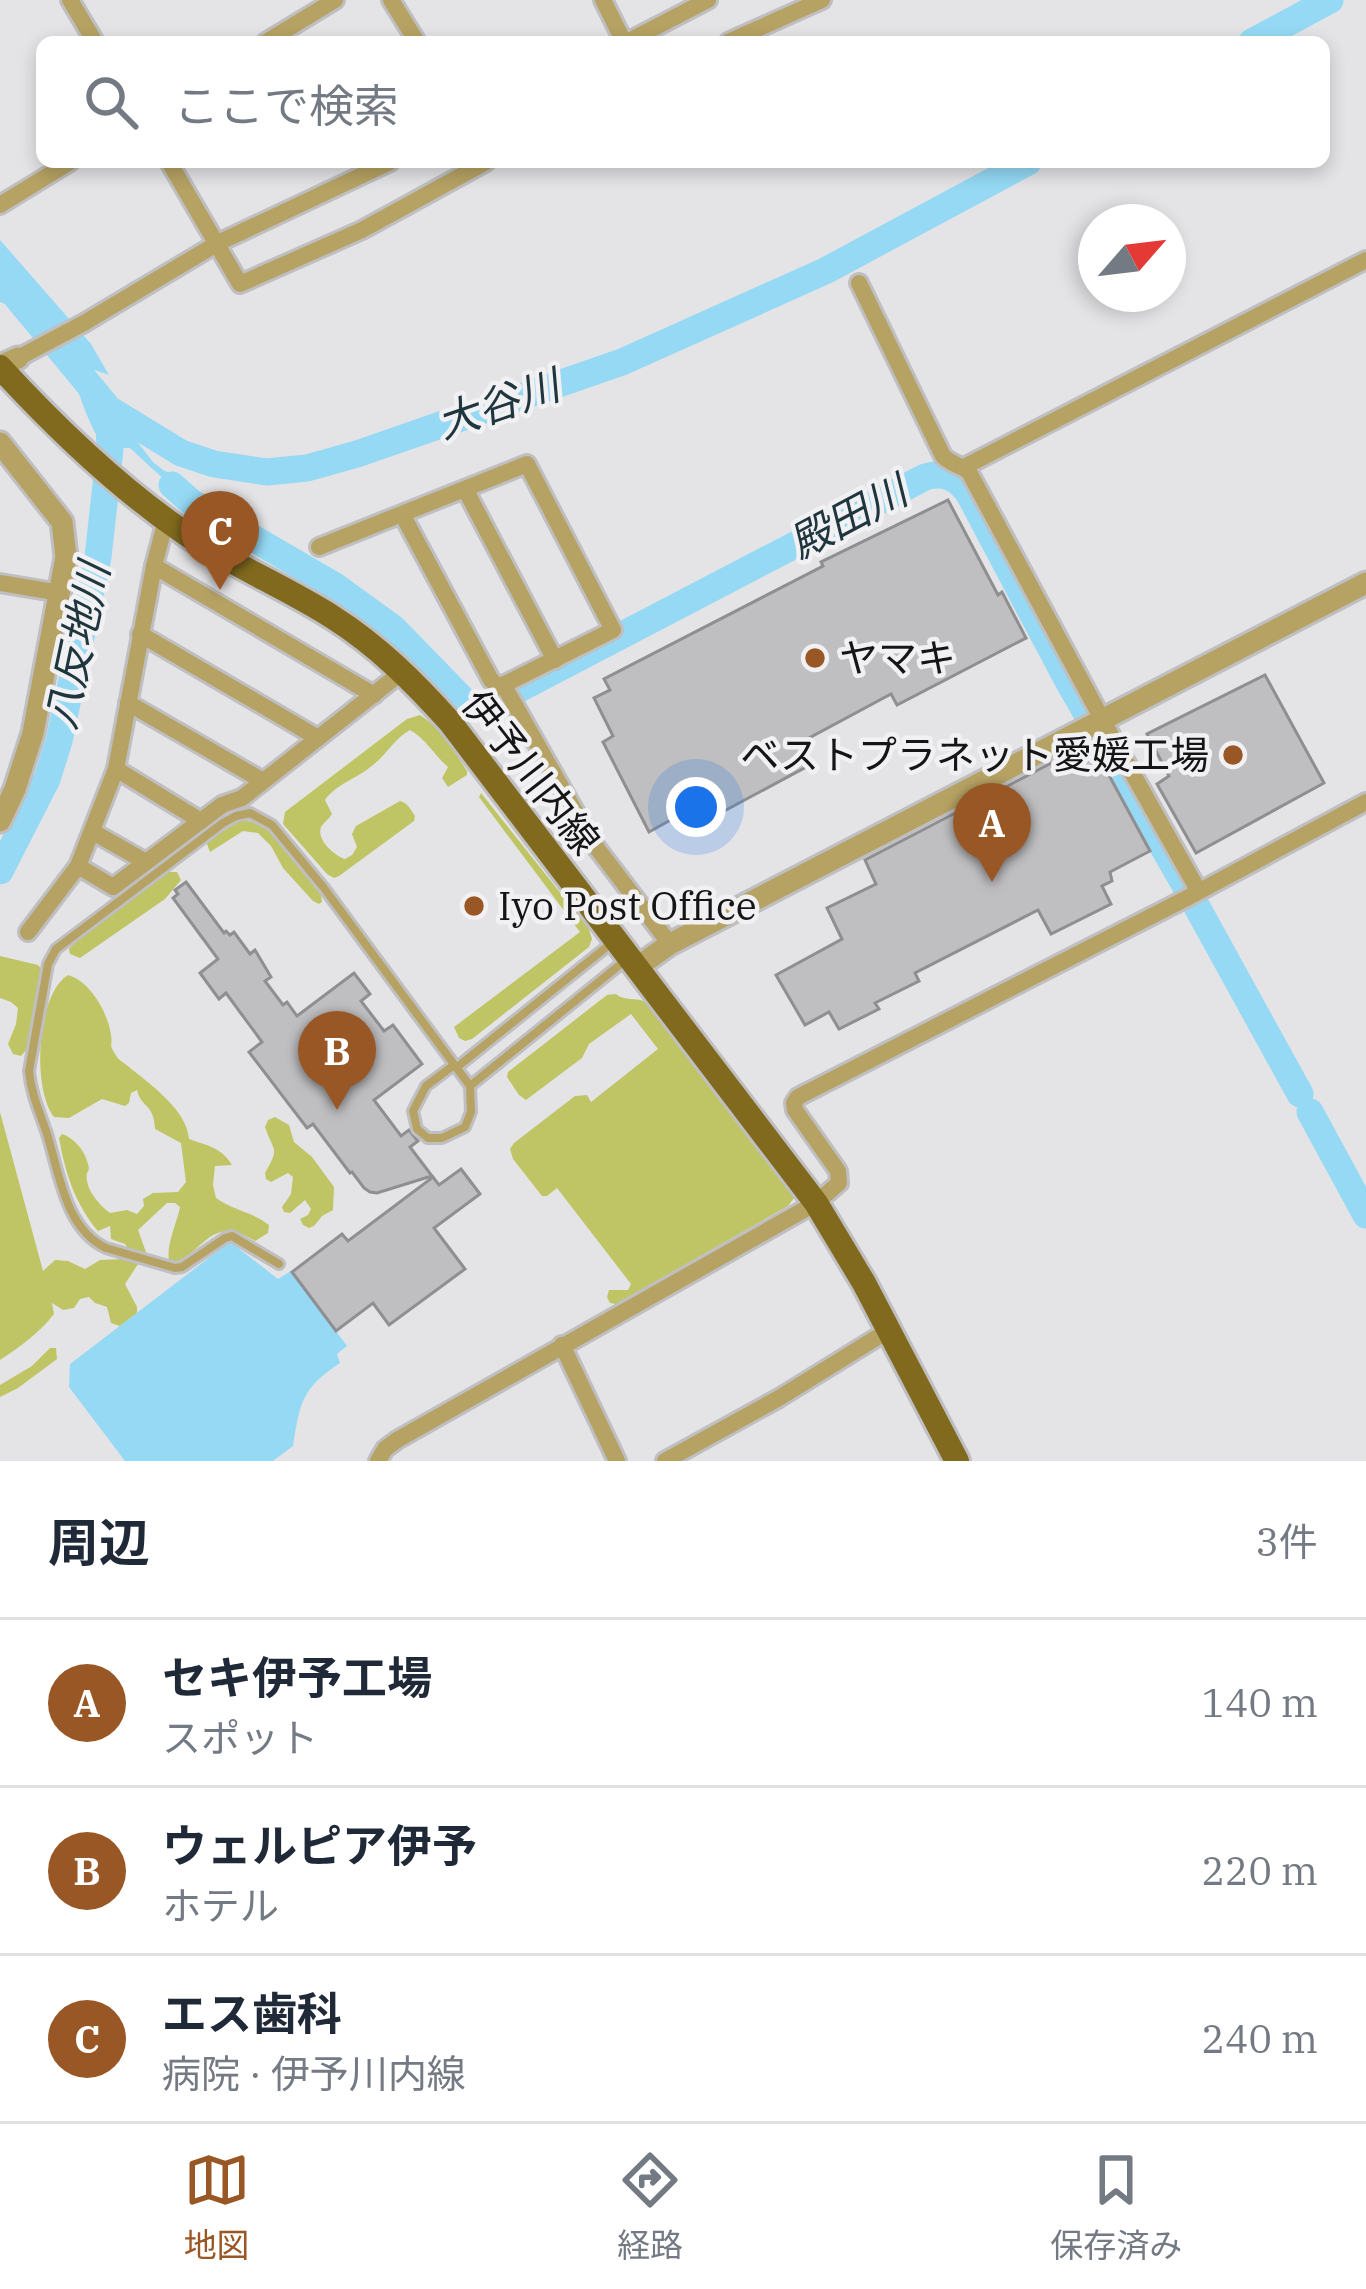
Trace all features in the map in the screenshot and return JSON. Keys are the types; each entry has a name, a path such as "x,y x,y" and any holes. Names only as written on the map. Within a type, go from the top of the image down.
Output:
{"main road":[{"name":"伊予川内線","path":"6,364 70,440 127,490 226,558 360,636 428,697 816,1203 958,1461"}],"street":[{"path":"70,0 91,36"},
{"path":"276,36 335,0"},
{"path":"603,0 623,36"},
{"path":"638,36 708,0"},
{"path":"741,36 822,0"},
{"path":"400,3 414,36"},
{"path":"0,205 60,168"},
{"path":"173,168 240,284 362,230 475,168"},
{"path":"6,364 218,243 377,168"},
{"path":"859,283 943,455 956,467 964,467 1366,260"},
{"path":"0,443 62,522 66,557 26,761 0,821"},
{"path":"319,548 402,514 527,464 613,630 499,687 402,514"},
{"path":"964,467 1198,890"},
{"path":"465,489 555,660"},
{"path":"28,932 78,866 116,769 166,520"},
{"path":"154,566 374,694"},
{"path":"0,583 60,592"},
{"path":"627,956 670,944 1366,583"},
{"path":"140,634 318,739"},
{"path":"78,866 113,887 222,805 242,798 402,672"},
{"path":"504,686 592,843 670,944"},
{"path":"128,703 263,782"},
{"path":"116,769 201,821"},
{"path":"378,1461 390,1444 830,1192 840,1178 795,1110 798,1097 1366,802"},
{"path":"93,832 146,862"},
{"path":"665,1461 889,1330"},
{"path":"562,1345 617,1461"}],"lane":[{"path":"279,1264 232,1236 175,1268 106,1248 86,1233 59,1186 30,1084 49,964 56,949 223,823 250,813 272,825 324,888 455,1066 470,1086 471,1112 465,1127 442,1138 428,1138 413,1120 420,1094 455,1066 627,956"},
{"path":"470,1086 627,956"}],"green space":[{"path":"420,715 446,740 467,775 448,787 442,778 448,767 416,734 405,733 373,765 330,794 325,800 332,814 320,832 327,847 345,859 357,847 352,834 356,826 400,801 411,809 414,821 334,878 283,824 285,812 407,719"},
{"path":"481,793 589,929 592,939 589,947 465,1041 454,1027 580,932 479,797"},
{"path":"241,820 276,837 322,902 313,901 258,833 243,831 210,852 209,840"},
{"path":"169,872 177,872 181,880 165,899 80,958 70,954 76,941"},
{"path":"0,956 38,965 43,971 30,1046 21,1056 13,1054 8,1044 18,1008 0,998"},
{"path":"68,975 97,999 118,1058 175,1108 189,1139 219,1151 232,1165 215,1166 216,1198 269,1225 268,1233 255,1241 228,1231 218,1233 174,1263 169,1260 169,1248 180,1207 167,1203 138,1230 146,1252 125,1284 137,1313 120,1326 111,1323 107,1307 89,1297 63,1310 52,1303 54,1314 48,1321 0,1360 0,1112 43,1271 55,1260 85,1269 100,1260 125,1259 128,1249 111,1239 110,1226 98,1231 83,1210 64,1163 62,1134 83,1152 90,1190 110,1213 127,1210 137,1214 143,1199 153,1193 178,1192 186,1182 181,1143 155,1129 137,1090 125,1106 102,1099 69,1118 54,1117 42,1086 41,1043 49,1002"},
{"path":"607,995 650,1005 794,1198 788,1206 616,1304 607,1297 609,1290 628,1290 631,1284 557,1188 542,1196 510,1149 575,1096 587,1095 591,1102 658,1049 631,1014 526,1100 507,1077"},
{"path":"275,1117 289,1125 294,1142 334,1187 333,1210 309,1228 300,1219 311,1209 305,1200 290,1213 282,1207 291,1194 293,1177 288,1173 271,1182 266,1179 274,1150 265,1127"},
{"path":"56,1348 57,1359 0,1397 0,1385 32,1366"}],"water":[{"path":"0,240 91,344 109,375 95,370 95,374 122,422 153,462 179,477 174,482 201,504 197,510 130,448 120,448 116,461 104,448 61,349 41,316 32,309 0,302"},
{"path":"227,1244 278,1279 291,1271 347,1346 337,1354 340,1363 310,1389 293,1446 273,1461 125,1461 69,1387 70,1364"}],"building":[{"name":"ヤマキ","path":"948,500 1026,638 897,705 891,694 798,744 808,766 685,832 676,817 649,832 603,742 613,736 594,698 610,690 604,679 823,566 821,562"},
{"name":"ベストプラネット愛媛工場","path":"1265,675 1324,783 1196,853 1157,784 1169,776 1147,734"},
{"path":"1091,742 1150,851 1110,872 1112,881 1102,886 1111,904 1051,934 1038,910 915,973 919,981 875,1003 879,1009 839,1029 829,1012 805,1025 776,975 842,939 827,908 876,884 865,860 959,811 972,839 1012,820 996,792"},
{"path":"186,882 224,933 234,932 250,954 255,950 271,977 265,981 297,1016 354,973 370,994 361,1001 384,1031 393,1025 422,1064 374,1100 401,1136 409,1130 418,1141 410,1147 432,1176 370,1192 313,1124 307,1128 249,1052 262,1042 226,993 219,999 200,973 218,959 173,898"},
{"path":"461,1169 480,1194 434,1228 465,1269 389,1325 373,1303 336,1331 292,1272 342,1234 348,1241 433,1177 439,1185"}],"waterway":[{"name":"大谷川","path":"1263,36 1330,0"},
{"name":"大谷川","path":"0,277 109,409 181,453 214,464 267,472 307,468 622,362 825,271 1017,168"},
{"name":"八反地川","path":"0,871 47,779 59,741 98,557 109,420"},
{"name":"殿田川","path":"519,689 925,477 944,476 969,494 1068,681 1186,887"},
{"name":"殿田川","path":"172,485 191,502 335,586 393,628 472,709 496,699"},
{"name":"殿田川","path":"1197,907 1300,1094"},
{"name":"殿田川","path":"1310,1112 1366,1215"}],"place":[{"name":"エス歯科","path":"220,590"},
{"name":"ヤマキ","path":"815,658"},
{"name":"ベストプラネット愛媛工場","path":"1233,755"},
{"name":"セキ伊予工場","path":"992,882"},
{"name":"Iyo Post Office","path":"474,906"},
{"name":"ウェルピア伊予","path":"337,1110"}]}
